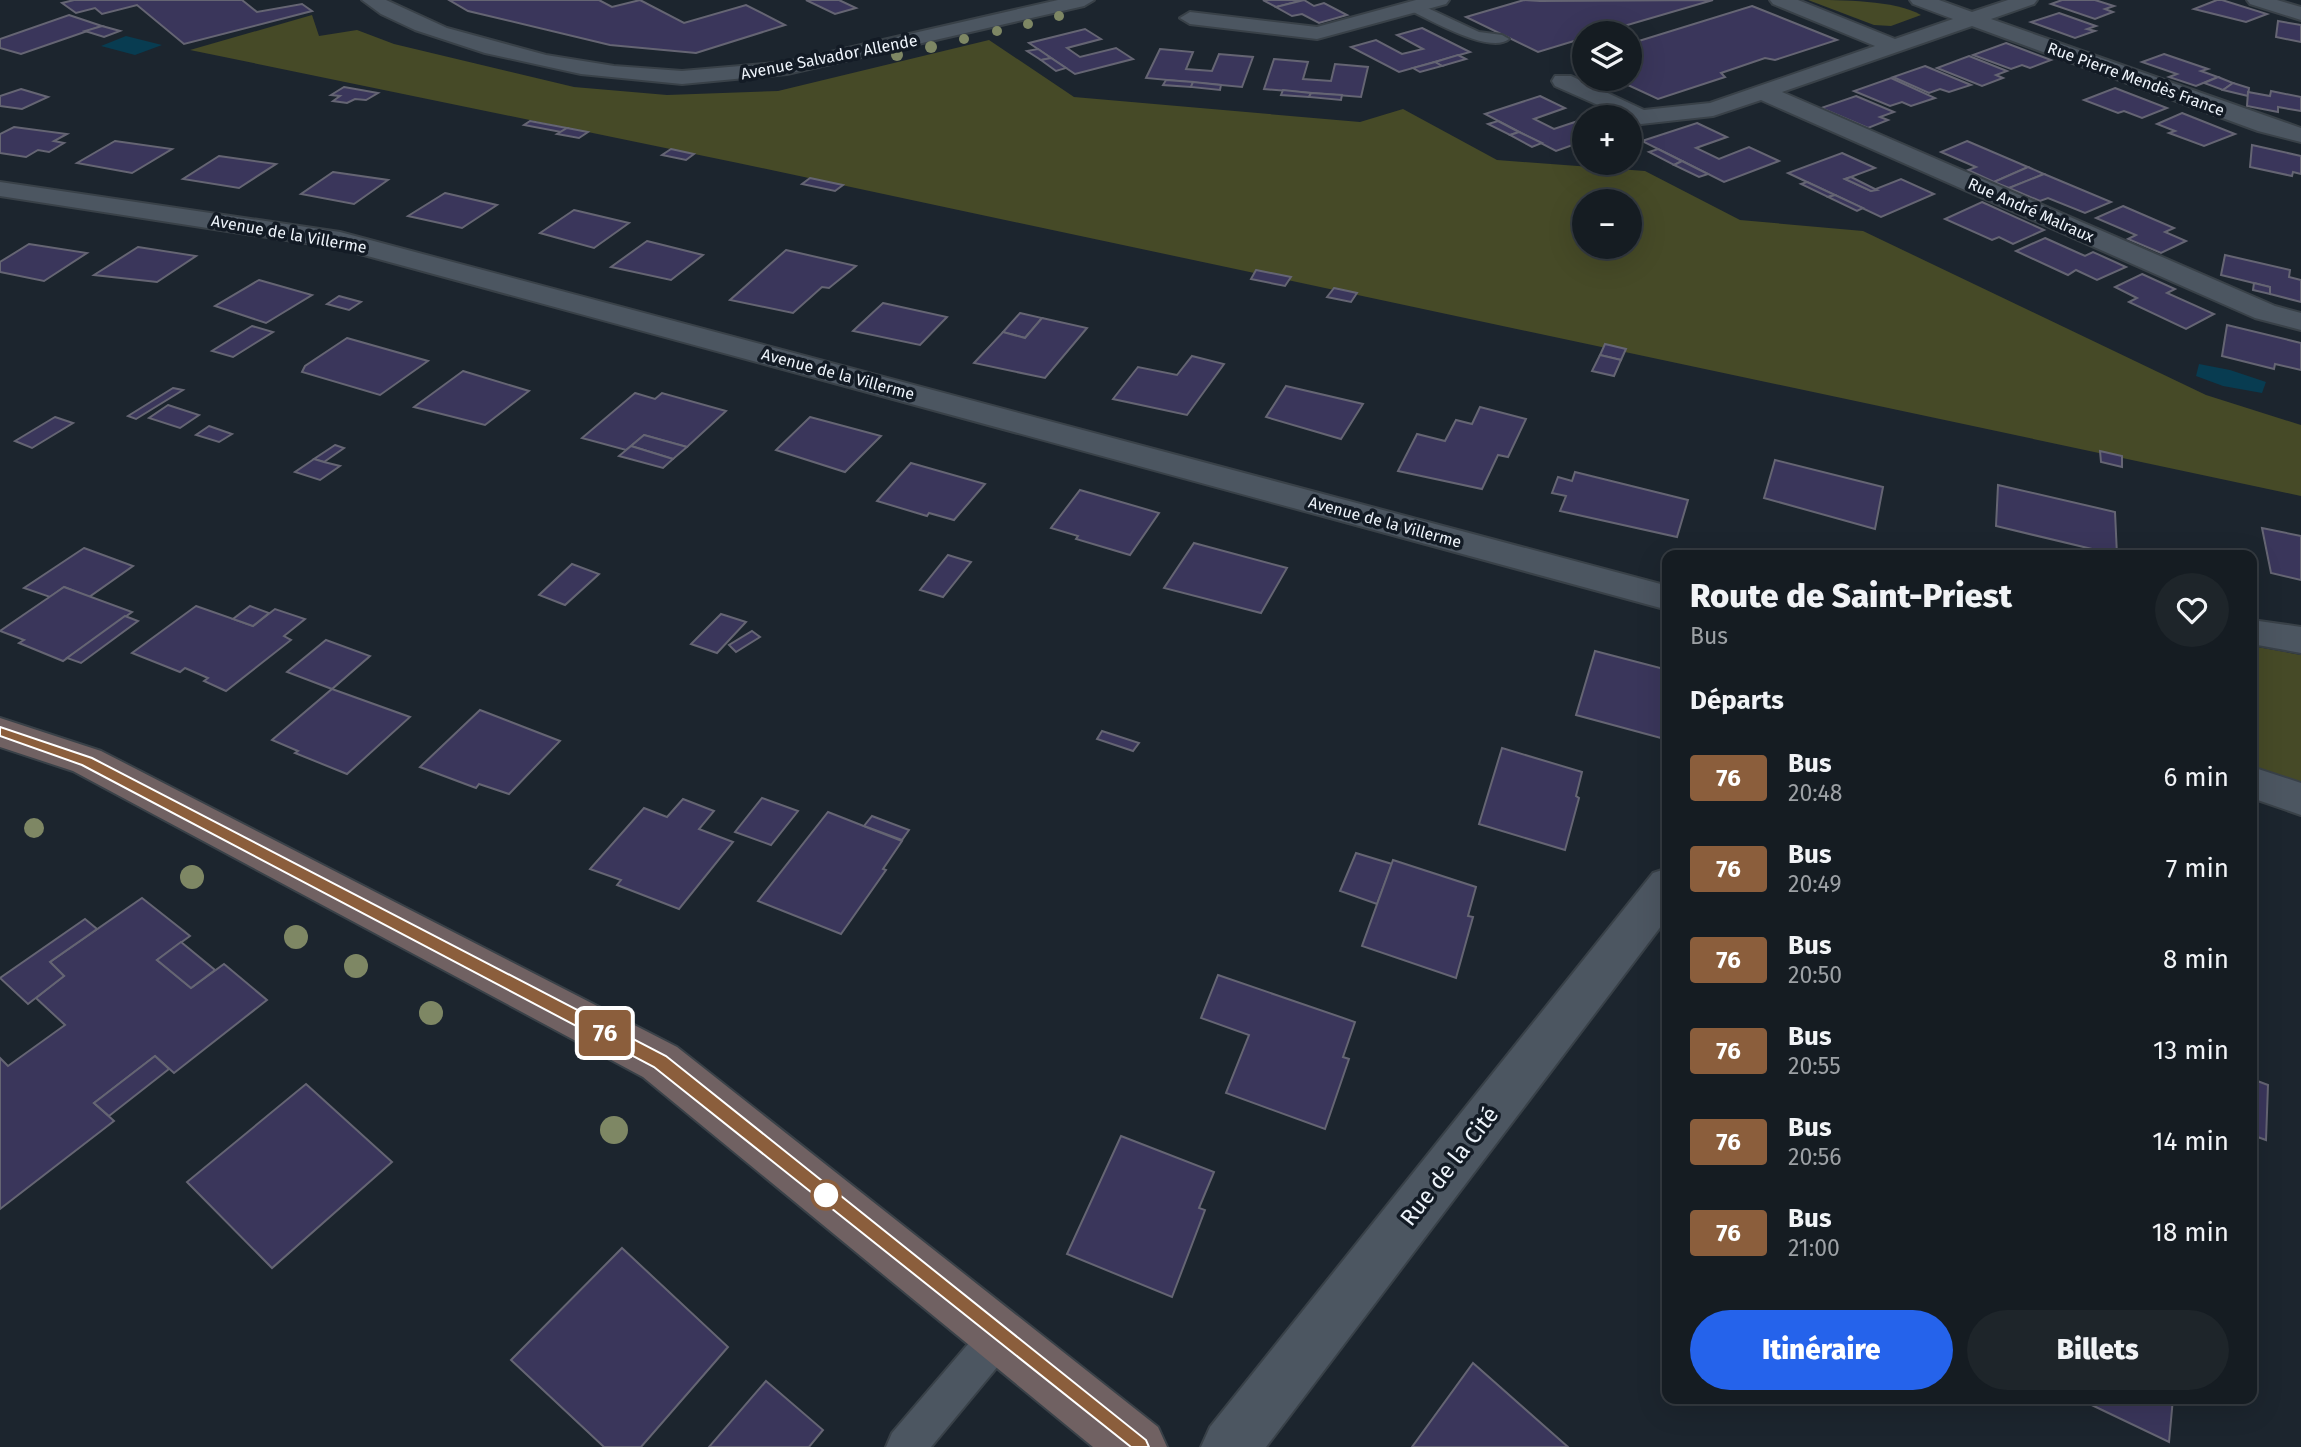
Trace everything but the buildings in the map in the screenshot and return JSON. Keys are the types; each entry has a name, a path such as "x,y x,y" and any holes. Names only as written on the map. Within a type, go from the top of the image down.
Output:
{"street":[{"name":"Avenue Salvador Allende","path":"372,0 419,27 462,41 576,69 623,76 681,78 754,74 1084,0"},
{"path":"1190,18 1317,33 1439,0"},
{"path":"1780,0 1895,46"},
{"name":"Rue Pierre Mendès France","path":"1920,0 2266,126 2301,135"},
{"path":"1563,81 1641,117 1713,109 2027,0"},
{"path":"2257,0 2301,14"},
{"name":"Rue André Malraux","path":"1762,93 2264,312 2301,322"},
{"name":"Avenue de la Villerme","path":"0,189 340,240 1662,596"},
{"path":"2257,633 2301,640"},
{"path":"0,732 87,761 660,1062 1138,1447"},
{"path":"2257,784 2301,799"},
{"name":"Rue de la Cité","path":"1230,1447 1662,893"}],"lane":[{"path":"1414,7 1476,36 1503,38"},
{"path":"906,1447 1000,1335"}],"green space":[{"path":"1808,0 1883,4 1921,15 1891,26 1874,25"},
{"path":"312,15 319,36 357,30 394,44 574,87 667,95 778,91 989,40 1074,97 1360,122 1403,109 1497,160 1572,166 1572,175 1642,175 1642,171 1645,171 1740,220 1863,231 2206,395 2301,425 2301,496 738,163 190,50"},
{"path":"2257,647 2301,655 2301,783 2257,769"}],"water":[{"path":"126,36 162,45 135,55 101,46"},
{"path":"2199,364 2230,370 2266,382 2262,393 2223,386 2196,376"}],"bus line":[{"name":"76","path":"0,732 87,761 660,1062 1138,1447"}]}
